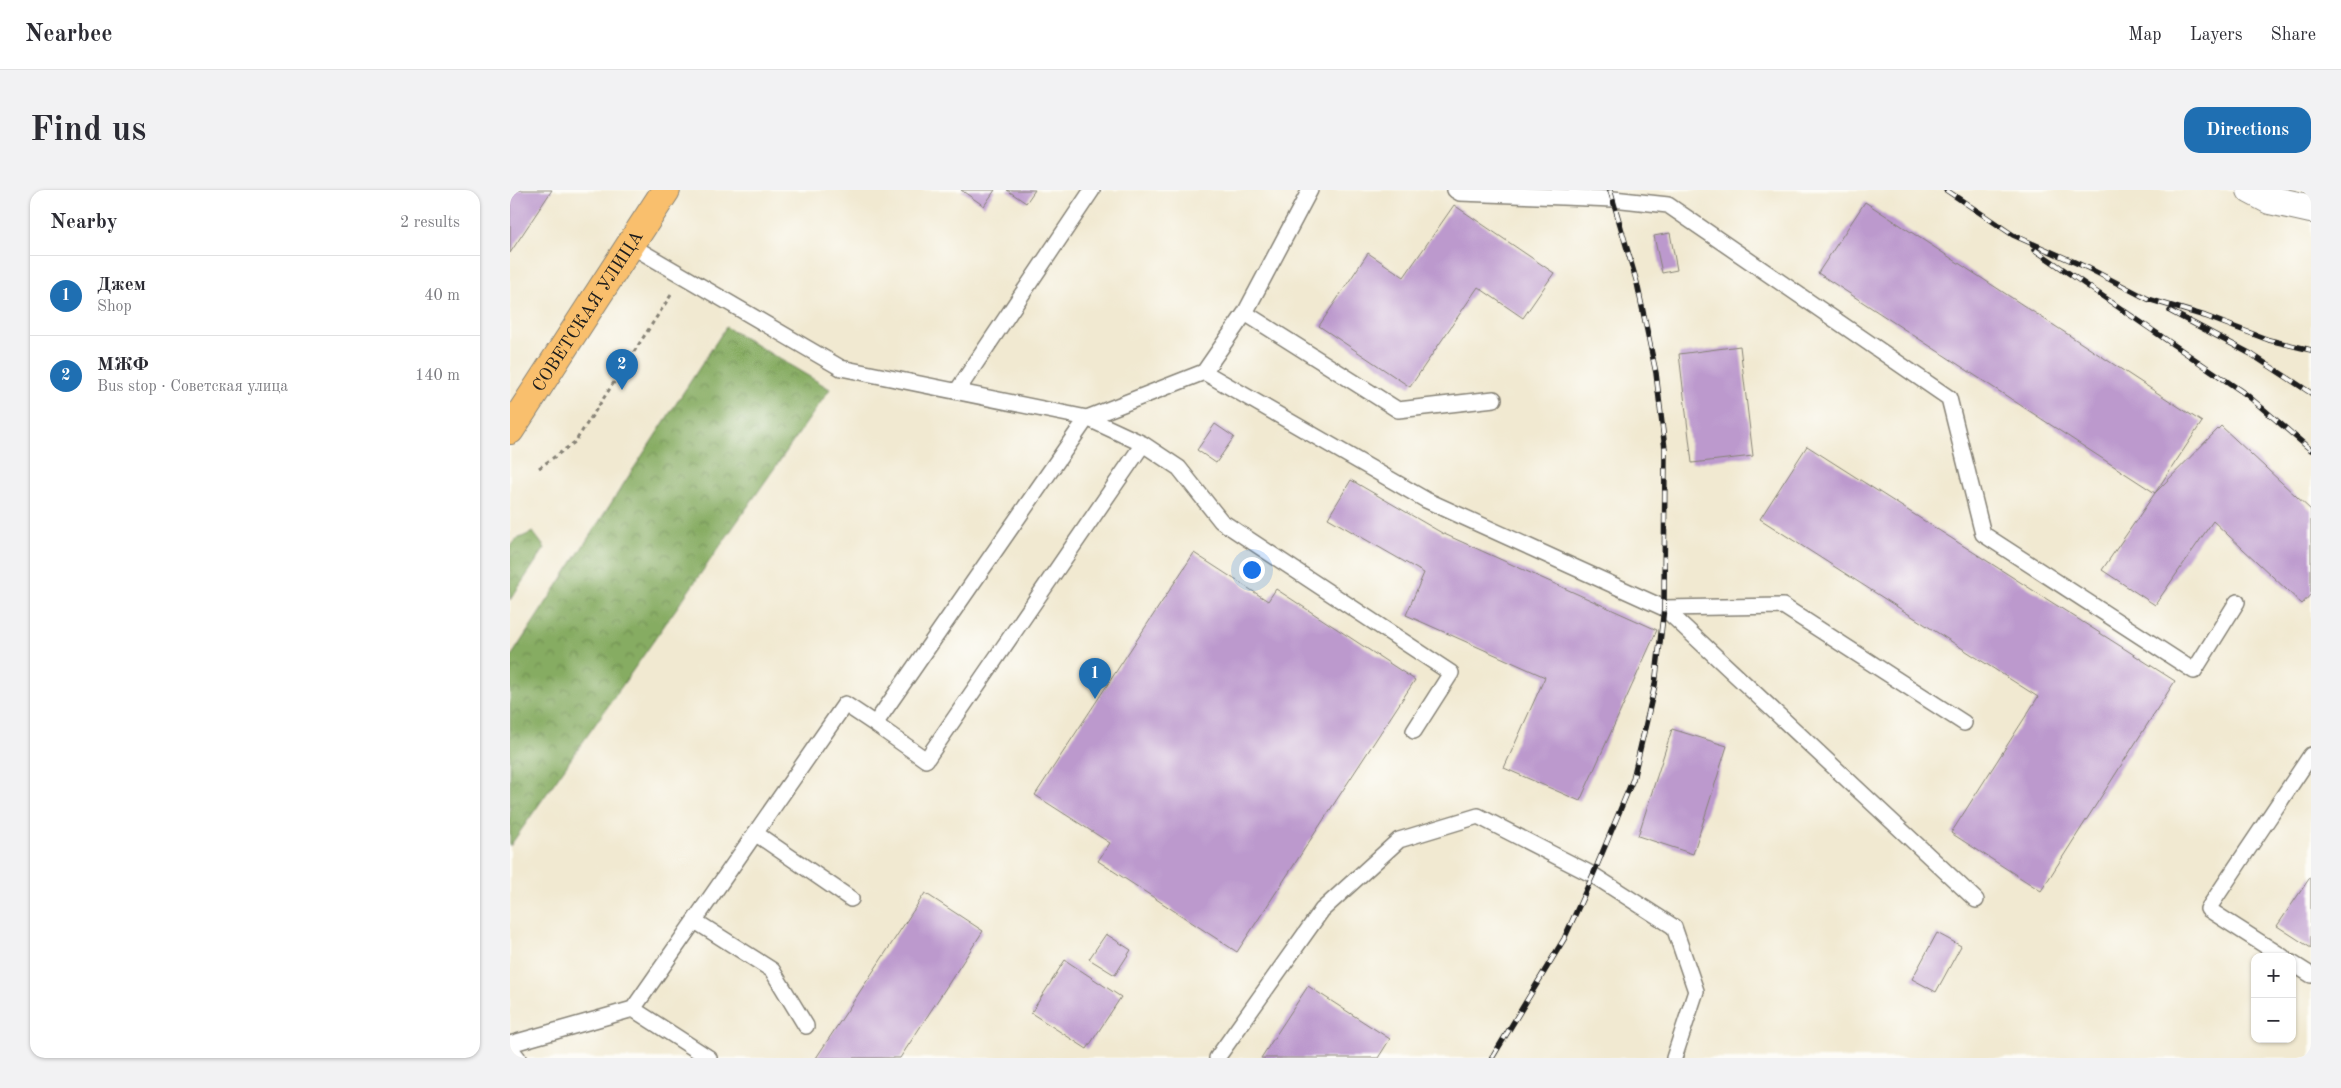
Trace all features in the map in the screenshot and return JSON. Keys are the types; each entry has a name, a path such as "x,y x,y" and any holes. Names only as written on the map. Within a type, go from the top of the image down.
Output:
{"main road":[{"name":"СОВЕТСКАЯ УЛИЦА","path":"510,430 666,190"}],"street":[{"path":"2251,190 2270,200 2311,209"}],"lane":[{"path":"957,391 1092,190"},
{"path":"875,724 1087,418 1204,372 1245,313 1310,190"},
{"path":"1455,190 1460,193 1613,199 1668,205 1949,398 1983,534 2194,671 2237,602"},
{"path":"630,245 841,368 1087,418 1143,444 1179,468 1221,521 1451,673 1414,731"},
{"path":"1245,313 1398,410 1494,399"},
{"path":"1204,372 1426,500 1664,608 1976,900"},
{"path":"518,1058 510,1046 633,1009 845,704 926,760 1143,444"},
{"path":"1664,608 1782,606 1964,723"},
{"path":"2276,953 2208,910 2311,755"},
{"path":"1217,1058 1322,910 1399,840 1478,816 1594,875 1674,927 1696,991 1674,1058"},
{"path":"755,833 851,899"},
{"path":"695,921 772,970 806,1026"},
{"path":"2296,966 2311,975"},
{"path":"633,1009 709,1058"}],"path":[{"path":"539,468 575,442 683,276"}],"green space":[{"path":"726,327 830,389 510,846 510,658"},
{"path":"533,532 545,548 510,600 510,546 515,540"}],"building":[{"path":"510,190 552,190 510,253"},
{"path":"961,190 995,190 984,206"},
{"path":"1007,190 1035,190 1026,203"},
{"path":"1865,202 2202,422 2155,493 1818,273"},
{"path":"1454,205 1554,273 1523,318 1478,287 1410,387 1319,326 1368,253 1404,277"},
{"path":"1670,233 1677,270 1662,273 1654,236"},
{"path":"1740,346 1753,456 1692,463 1679,354"},
{"path":"1215,424 1234,437 1216,463 1197,450"},
{"path":"2221,426 2311,510 2311,594 2302,604 2213,521 2155,605 2102,570 2155,493"},
{"path":"1807,446 2175,681 2041,891 1951,833 2038,697 1760,519"},
{"path":"1351,480 1442,533 1657,630 1580,801 1504,768 1545,677 1406,615 1424,573 1328,518"},
{"path":"1194,553 1268,601 1276,589 1415,680 1237,952 1098,861 1110,843 1035,795"},
{"path":"1672,729 1727,746 1693,854 1638,836"},
{"path":"2311,876 2311,948 2277,926"},
{"path":"925,893 983,931 900,1058 816,1058"},
{"path":"1937,933 1961,946 1936,992 1912,979"},
{"path":"1106,934 1131,950 1115,975 1089,959"},
{"path":"1065,960 1121,997 1087,1049 1031,1013"},
{"path":"1308,986 1390,1039 1378,1058 1261,1058"}],"railway":[{"path":"1492,1058 1564,939 1593,875 1633,779 1655,685 1664,608 1665,449 1656,373 1637,283 1610,190"},
{"path":"1946,190 2013,235 2088,268 2148,299 2205,316 2269,340 2311,350"},
{"path":"2035,250 2247,395 2311,450"},
{"path":"2170,311 2251,354 2311,393"}],"place":[{"name":"МЖФ","path":"622,390"},
{"name":"Джем","path":"1095,699"}]}
